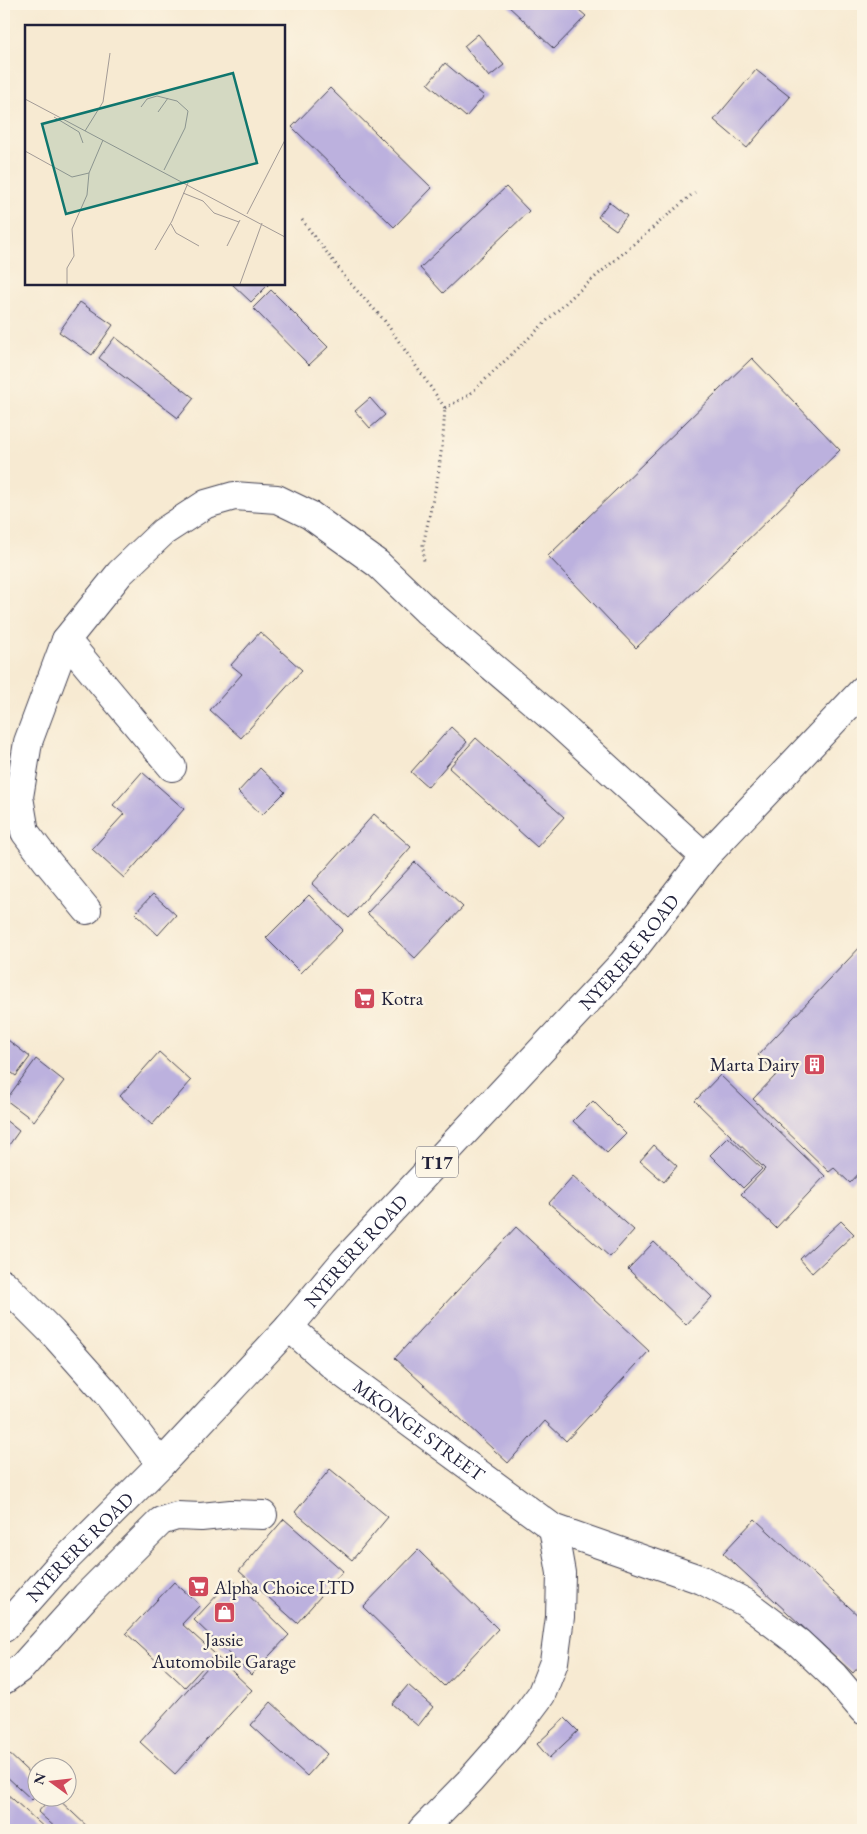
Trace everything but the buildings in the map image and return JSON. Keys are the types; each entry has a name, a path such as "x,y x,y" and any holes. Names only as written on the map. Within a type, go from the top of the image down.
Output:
{"street":[{"path":"87,910 25,832 19,797 28,742 66,640 120,573 163,532 206,504 234,496 277,499 310,515 378,564 426,610 556,722 705,856"},
{"path":"66,640 172,767"},
{"name":"NYERERE ROAD","path":"4,1628 57,1568 161,1464 289,1327 345,1260 623,963 705,856 863,690"},
{"path":"4,1284 52,1332 109,1396 161,1464"},
{"name":"MKONGE STREET","path":"289,1327 338,1370 552,1528 702,1580 746,1603 799,1643 834,1676 863,1710"},
{"path":"4,1680 22,1667 86,1596 161,1521 176,1516 263,1515"},
{"path":"422,1830 476,1775 514,1731 541,1695 554,1662 560,1617 561,1573 552,1528"}],"path":[{"path":"445,408 469,395 581,289 696,191"},
{"path":"302,220 350,283 384,320 445,408 438,476 424,545 426,610"}],"place":[{"name":"Kotra","path":"365,998"},
{"name":"Marta Dairy","path":"815,1064"},
{"name":"Alpha Choice LTD","path":"198,1587"},
{"name":"Jassie Automobile Garage","path":"224,1613"}]}
